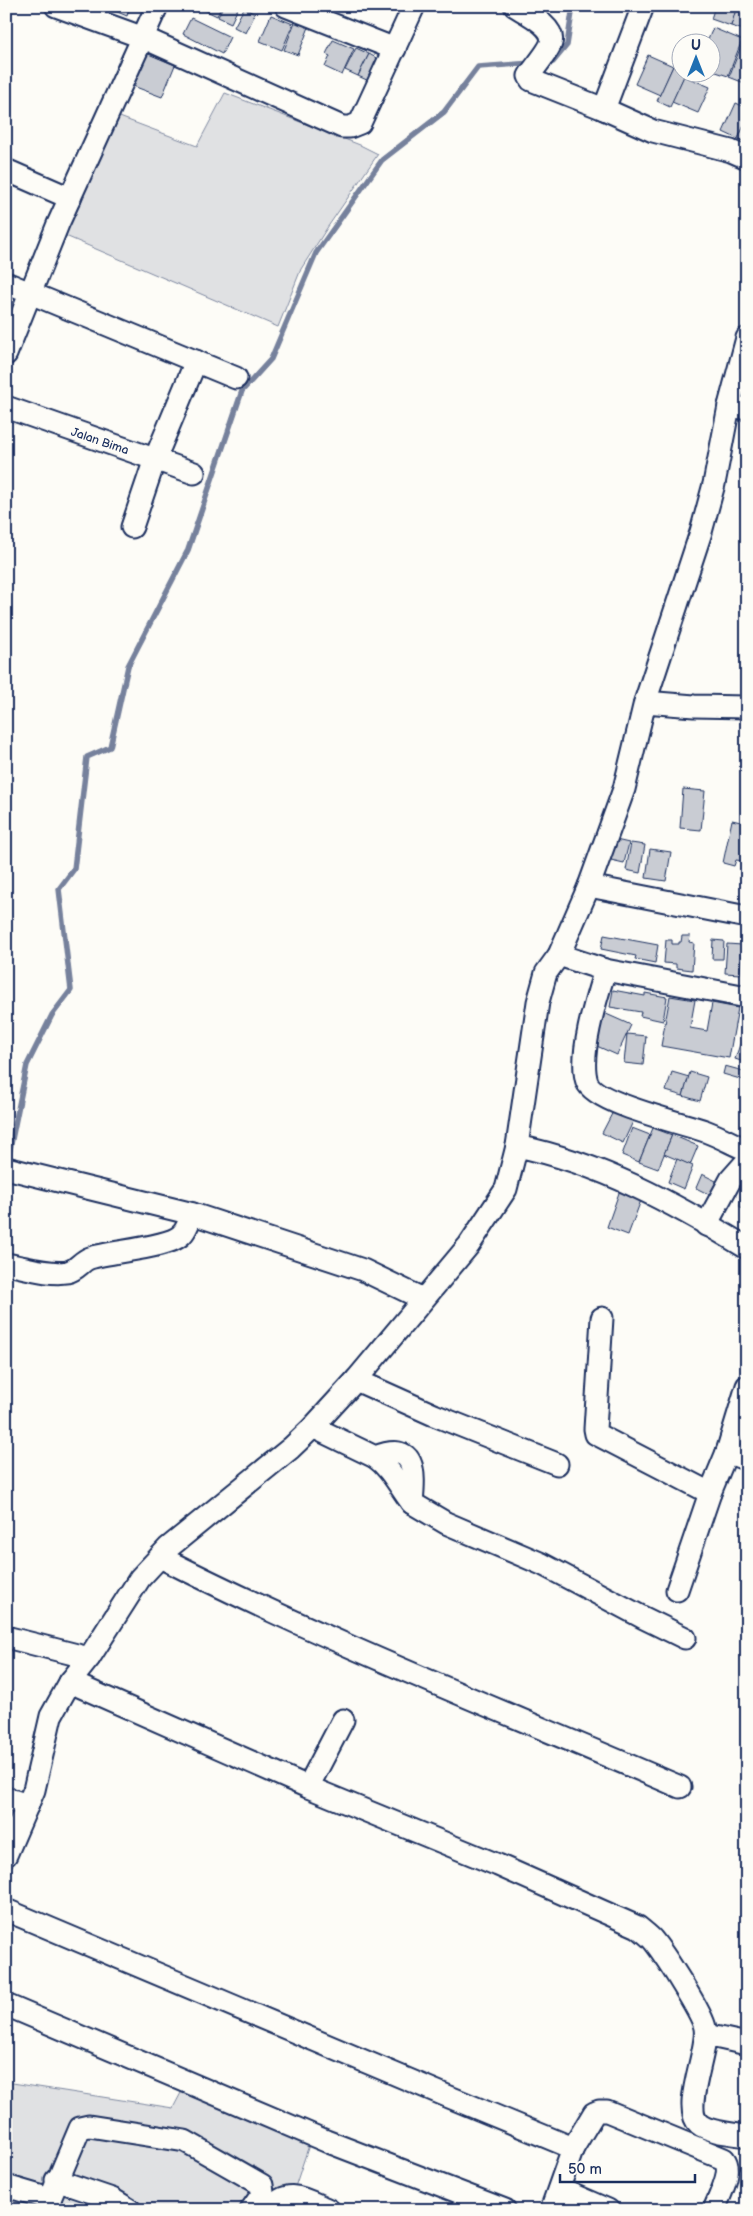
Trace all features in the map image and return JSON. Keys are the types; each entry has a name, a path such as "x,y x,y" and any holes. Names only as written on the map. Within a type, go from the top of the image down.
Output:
{"street":[{"path":"56,6 144,38 342,127 350,127 360,123 414,6"},
{"path":"6,354 70,198 157,6"},
{"path":"286,6 395,49"},
{"path":"515,6 542,24 550,35 551,44 534,68 531,80 653,131 731,151 747,158"},
{"path":"604,109 643,6"},
{"path":"6,170 70,198"},
{"path":"6,283 236,378"},
{"path":"6,1855 34,1790 51,1716 70,1682 89,1658 140,1578 168,1548 291,1448 313,1427 356,1380 469,1245 506,1189 517,1146 538,1002 546,973 558,955 589,886 624,789 645,702 702,532 714,484 738,408 747,338"},
{"path":"132,528 155,459 196,361"},
{"name":"Jalan Bima","path":"6,407 194,473"},
{"path":"645,702 694,706 747,707"},
{"path":"589,886 747,917"},
{"path":"558,955 605,970 747,997"},
{"path":"605,970 592,1010 587,1046 587,1083 592,1089 611,1101 706,1132 747,1150"},
{"path":"517,1146 558,1155 600,1170 653,1194 747,1248"},
{"path":"706,1225 731,1179 747,1160"},
{"path":"6,1168 192,1214 363,1270 423,1300"},
{"path":"6,1264 49,1272 76,1270 87,1259 171,1242 182,1235 192,1214"},
{"path":"602,1318 596,1434 710,1493"},
{"path":"356,1380 434,1415 557,1464"},
{"path":"676,1590 710,1493 727,1452 747,1386"},
{"path":"313,1427 375,1457 386,1452 396,1451 408,1458 413,1474 412,1503 446,1523 542,1564 685,1638"},
{"path":"727,1452 747,1460"},
{"path":"160,1557 217,1586 318,1632 680,1787"},
{"path":"6,1637 89,1658"},
{"path":"70,1682 308,1787 498,1865 638,1927 651,1938 660,1950 704,2022 706,2035 694,2094 698,2124 706,2128 747,2136"},
{"path":"308,1787 344,1720"},
{"path":"6,1798 28,1805"},
{"path":"6,1910 438,2093 573,2148"},
{"path":"6,2006 326,2141 505,2210"},
{"path":"706,2035 747,2044"},
{"path":"551,2210 573,2148 594,2114 599,2111 607,2111 724,2159 727,2162 728,2171 714,2210"},
{"path":"48,2200 77,2133 83,2126 185,2141 262,2185 262,2193 251,2210"},
{"path":"6,2186 48,2200"},
{"path":"558,2189 608,2210"},
{"path":"271,2210 278,2200 291,2196 329,2210"},
{"path":"6,2200 112,2199 130,2210"}],"shaded area":[{"path":"225,93 360,145 378,154 301,269 278,327 61,234 117,116 197,146"},
{"path":"6,2082 173,2108 183,2089 309,2145 295,2187 278,2210 53,2210 6,2187 6,2160 10,2143 6,2141"}],"building":[{"path":"103,6 130,6 127,16"},
{"path":"196,6 222,6 217,16"},
{"path":"223,6 239,6 231,23 218,17"},
{"path":"715,6 737,6 731,26 711,19"},
{"path":"737,6 747,6 747,31 731,26"},
{"path":"244,8 255,14 246,33 234,27"},
{"path":"271,15 293,24 282,50 260,41"},
{"path":"191,18 230,37 222,54 183,34"},
{"path":"295,22 309,27 298,55 284,50"},
{"path":"713,28 742,40 728,76 720,73 720,32 711,32"},
{"path":"745,36 747,37 747,84 729,77"},
{"path":"333,40 354,49 342,75 325,67 330,56 326,54"},
{"path":"356,48 369,54 358,76 345,70"},
{"path":"146,53 175,65 162,97 133,86"},
{"path":"369,54 382,61 371,82 358,76"},
{"path":"648,55 670,65 670,73 660,95 635,84"},
{"path":"670,73 670,82 681,82 670,107 657,101"},
{"path":"681,82 698,82 710,87 698,113 672,102"},
{"path":"736,103 747,108 747,119 738,139 723,132"},
{"path":"747,119 747,143 738,139"},
{"path":"683,789 705,791 701,830 680,828"},
{"path":"732,820 745,823 744,829 747,829 747,858 744,857 743,861 736,860 734,866 723,863"},
{"path":"616,840 629,843 624,863 611,860"},
{"path":"631,843 645,845 640,873 626,870"},
{"path":"650,849 671,852 666,881 646,878"},
{"path":"604,935 658,945 655,963 635,959 636,956 601,949"},
{"path":"682,936 690,936 689,942 694,943 692,970 676,968 676,964 664,963 666,940 672,940 672,944 679,944"},
{"path":"713,940 724,941 723,959 712,959"},
{"path":"727,944 742,945 740,974 725,973"},
{"path":"613,990 645,996 645,993 667,997 663,1021 640,1016 641,1012 610,1007"},
{"path":"670,996 695,1000 690,1028 707,1031 712,1003 738,1008 729,1058 661,1046"},
{"path":"604,1013 631,1025 617,1055 590,1043"},
{"path":"745,1030 747,1031 747,1063 735,1059"},
{"path":"627,1034 646,1036 643,1065 624,1063"},
{"path":"725,1066 747,1072 747,1081 723,1074"},
{"path":"672,1072 689,1077 683,1096 666,1091"},
{"path":"690,1072 707,1077 700,1101 683,1096"},
{"path":"617,1104 637,1113 623,1143 602,1133"},
{"path":"632,1128 650,1135 639,1162 622,1155"},
{"path":"653,1128 672,1135 658,1169 639,1162"},
{"path":"672,1135 698,1146 690,1165 664,1154"},
{"path":"677,1159 693,1166 684,1189 668,1182"},
{"path":"702,1174 722,1184 716,1198 696,1188"},
{"path":"742,1184 747,1185 747,1208 740,1207"},
{"path":"621,1187 643,1195 628,1235 607,1227"}],"waterway":[{"path":"546,62 553,62 567,45 573,6"},
{"path":"9,1154 27,1065 52,1015 71,990 59,889 74,869 87,757 110,747 128,666 188,550 242,391 271,359 316,253 382,160 444,112 478,67 532,63"}]}
